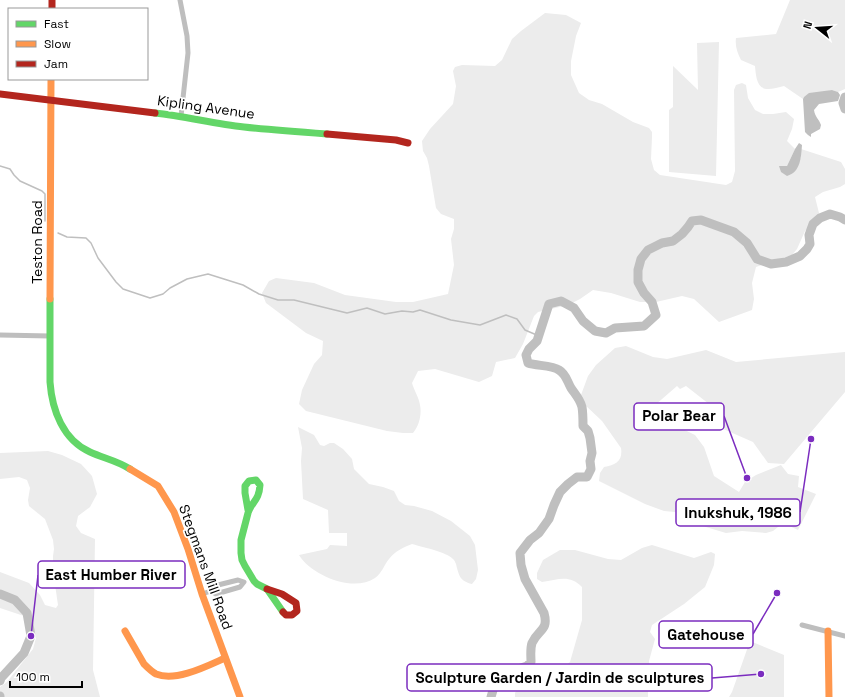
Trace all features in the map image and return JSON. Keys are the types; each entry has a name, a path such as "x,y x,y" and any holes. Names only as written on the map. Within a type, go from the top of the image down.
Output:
{"street":[{"path":"180,0 187,36 188,53 182,116"},
{"name":"Teston Road","path":"51,80 50,389 53,405"},
{"name":"Kipling Avenue","path":"0,94 182,116 243,127 396,140 408,143"},
{"path":"0,335 50,336"},
{"name":"Stegmans Mill Road","path":"53,405 62,426 80,446 88,451 127,467 158,486 174,512 240,697"},
{"path":"248,510 240,549 241,557 247,572 254,582 267,589"},
{"path":"211,591 216,594 240,587 251,577"},
{"path":"202,594 211,591 214,586 238,580 244,582"},
{"path":"802,625 845,636"},
{"path":"125,631 148,669 155,674 170,676 180,674 195,670 225,658"},
{"path":"828,631 829,697"}],"shaded area":[{"path":"790,0 845,0 845,89 838,92 832,90 804,97 803,99 784,86 770,89 761,87 757,81 755,66 741,60 738,54 736,38 776,34"},
{"path":"545,13 566,15 581,23 576,36 571,61 571,75 579,93 589,100 602,104 633,122 649,128 652,132 651,159 654,170 660,175 726,185 732,182 735,171 734,90 736,85 742,83 746,85 748,98 755,110 763,114 786,112 794,119 787,141 795,149 787,166 781,172 801,158 801,149 841,162 845,169 845,184 823,192 815,197 819,213 816,221 805,231 797,249 792,255 756,267 752,283 754,299 752,310 719,322 694,299 682,296 656,302 640,302 611,293 593,290 568,305 538,312 534,316 523,344 515,358 496,362 492,376 479,382 435,369 418,371 412,383 421,412 413,433 387,431 306,411 299,404 302,390 314,364 322,355 323,341 306,333 266,303 262,293 269,281 276,278 314,283 345,295 396,302 413,302 448,294 454,265 451,239 454,229 454,219 441,214 436,208 429,166 423,151 422,141 430,129 453,104 456,86 453,71 455,67 462,65 495,66 502,60 512,39"},
{"path":"719,42 716,176 669,172 669,110 673,107 673,66 698,90 697,43"},
{"path":"832,90 838,92 840,95 838,101 819,104 814,110 821,125 820,129 811,134 811,137 805,132 803,99 809,93"},
{"path":"799,143 802,145 798,168 792,174 787,176 781,172 779,166 787,166"},
{"path":"626,346 653,357 667,359 706,350 736,362 845,352 845,392 784,464 768,463 753,442 721,428 718,415 709,404 686,386 680,389 677,386 654,406 666,421 695,435 704,447 714,476 739,492 745,482 756,475 781,465 788,474 799,476 798,487 816,494 798,530 783,523 773,531 766,533 742,531 726,533 696,524 675,512 664,511 645,504 599,481 600,473 604,467 615,464 620,459 621,448 602,421 580,400 581,395 588,376 596,365 615,348"},
{"path":"298,427 314,435 320,445 324,446 334,443 343,449 352,459 354,469 369,484 394,491 399,501 405,505 432,511 451,521 470,536 475,545 478,570 476,579 472,584 462,580 455,562 450,556 412,544 391,556 375,578 356,584 333,580 313,569 305,562 299,555 327,549 330,545 347,546 347,533 329,533 328,510 303,499 301,461 302,448"},
{"path":"48,451 62,455 81,464 92,476 97,494 90,507 78,516 76,526 81,533 95,539 93,670 100,697 0,697 0,687 7,682 33,649 36,638 27,617 0,608 0,572 29,583 40,595 45,605 56,608 58,605 53,571 53,540 45,519 29,506 28,500 30,488 27,480 19,477 0,479 0,453"},
{"path":"652,545 694,558 711,552 715,554 714,565 705,587 684,604 652,625 650,632 655,639 649,661 650,672 648,697 515,697 515,693 522,681 539,675 558,672 570,662 582,620 582,587 573,580 568,579 542,582 537,579 537,573 543,560 560,550 575,550 608,559 621,560 642,548"},
{"path":"750,641 784,655 784,697 729,697"}],"waterway":[{"path":"845,97 843,103 845,109"},
{"path":"0,166 10,169 20,181 42,191 45,194 45,221"},
{"path":"491,697 494,687 504,674 527,666 531,662 532,643 534,638 544,627 545,623 544,613 525,579 521,565 520,553 530,540 539,533 549,519 560,492 577,477 587,477 591,469 590,461 592,453 590,438 588,431 583,426 582,407 579,399 565,376 556,368 528,363 526,355 529,349 537,341 549,304 561,301 574,308 583,321 595,331 606,333 615,328 644,326 656,315 652,302 644,293 638,282 638,270 641,259 648,250 662,243 673,241 682,234 692,221 701,220 734,232 747,243 757,259 771,264 786,262 800,256 810,244 809,235 813,224 820,218 830,214 845,220"},
{"path":"58,233 67,237 86,238 91,243 98,258 123,289 150,298 163,294 170,288 187,279 208,274 243,285 259,294 278,300 294,300 347,313 367,308 385,314 420,310 451,320 480,325 506,315 517,319 525,330 539,336"},
{"path":"0,594 15,600 27,613 31,636 24,653 0,681"}],"traffic: fast":[{"path":"155,113 233,126 327,134"},
{"path":"50,299 50,382 56,413 66,432 81,447 130,469"},
{"path":"248,510 245,486 249,481 256,480 260,485 257,498 248,513 241,540 242,560 254,581 267,589 283,612"}],"traffic: slow":[{"path":"50,299 51,80"},
{"path":"130,469 158,486 174,512 240,697"},
{"path":"125,631 144,664 156,674 164,676 182,675 201,669 225,658"},
{"path":"828,631 829,697"}],"traffic: jam":[{"path":"52,0 52,8"},
{"path":"0,94 155,113"},
{"path":"327,134 396,140 408,143"},
{"path":"267,589 282,594 296,603 297,611 292,615 286,615 283,612"}],"place":[{"name":"Inukshuk, 1986","path":"811,439"},
{"name":"Polar Bear","path":"747,478"},
{"name":"Gatehouse","path":"777,593"},
{"name":"East Humber River","path":"31,636"},
{"name":"Sculpture Garden / Jardin de sculptures","path":"761,674"}]}
